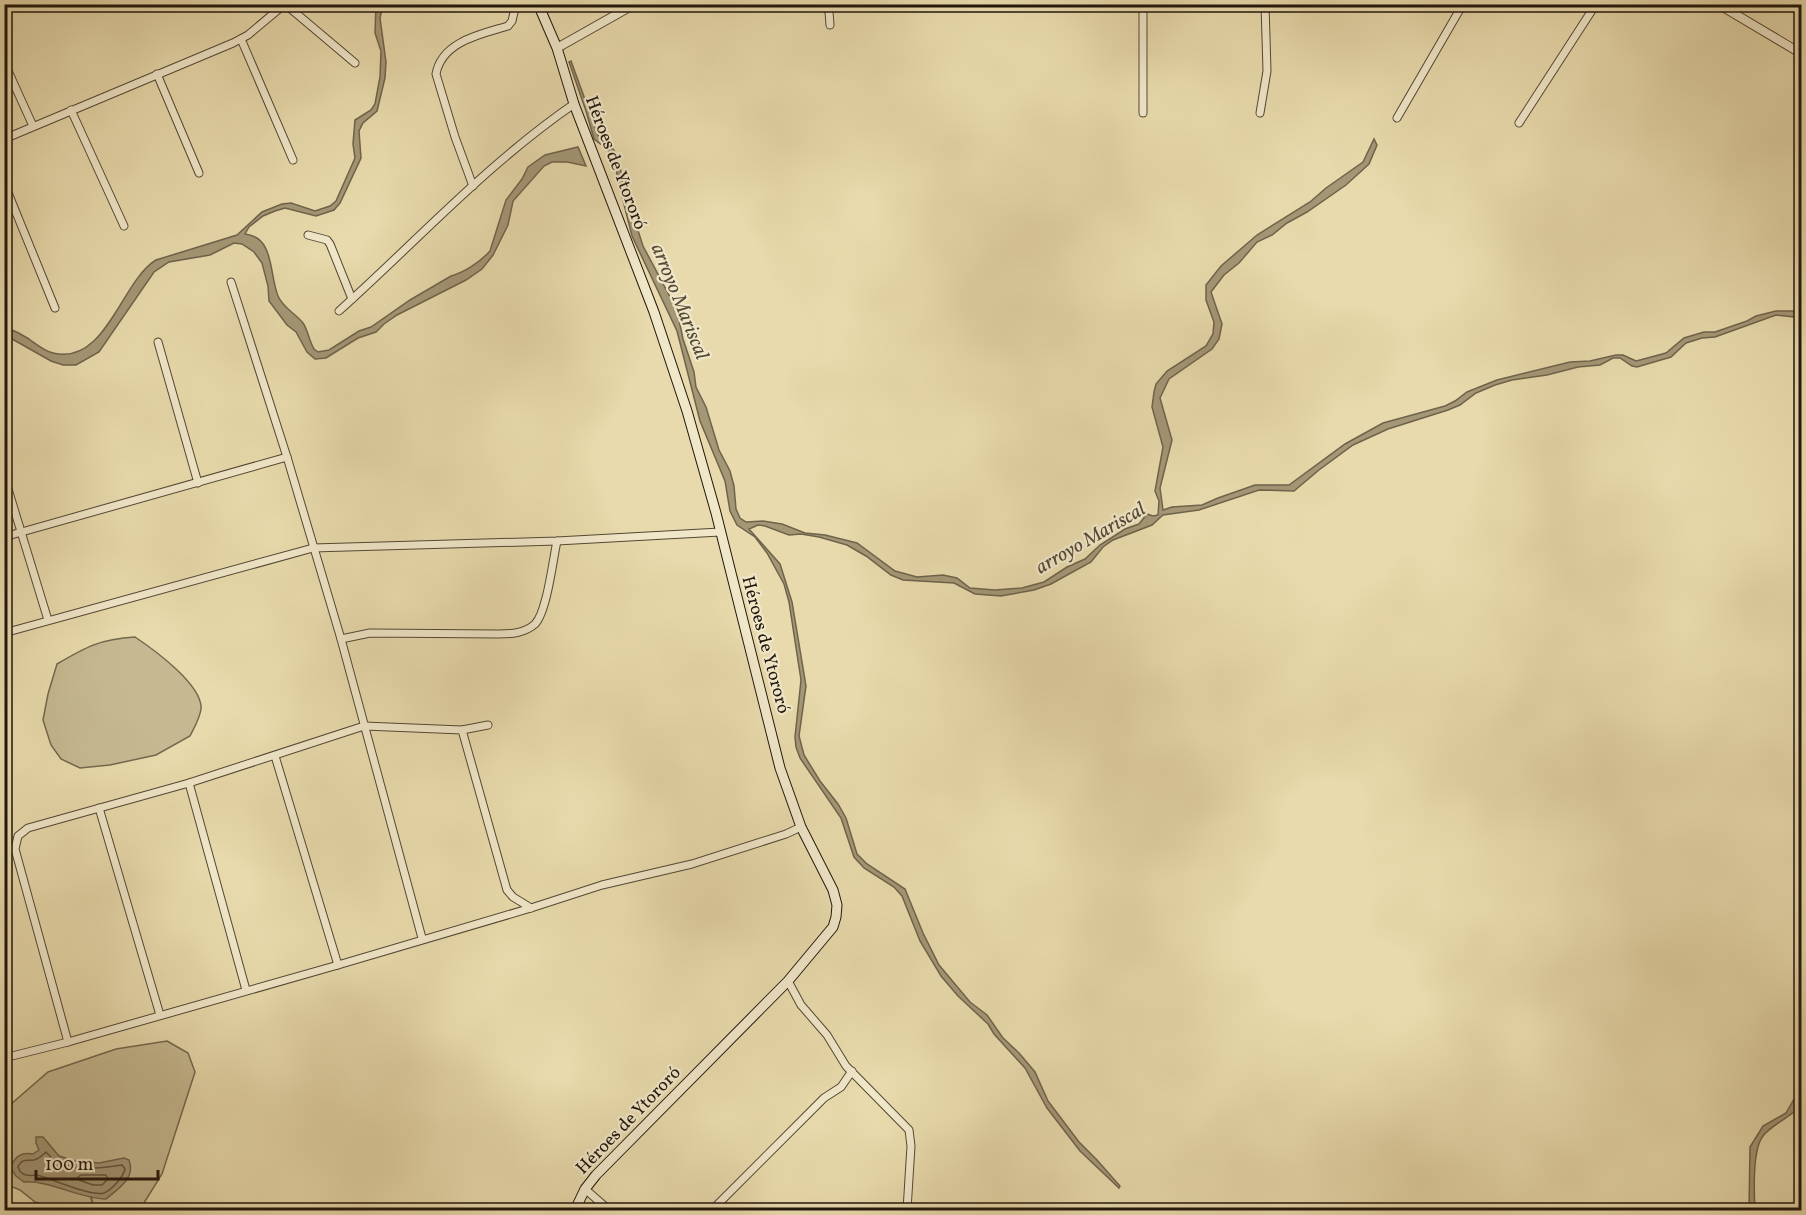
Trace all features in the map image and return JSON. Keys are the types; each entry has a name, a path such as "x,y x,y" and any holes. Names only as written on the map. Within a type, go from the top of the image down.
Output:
{"main road":[{"name":"Héroes de Ytororó","path":"538,4 557,48 574,104 654,312 680,389 720,532 780,768 801,827 828,876 837,906 833,927 788,981 626,1144 585,1190 575,1210"}],"street":[{"path":"473,186 436,74 438,66 451,49 462,42 508,26 512,21 516,4"},
{"path":"557,48 635,4"},
{"path":"824,4 829,12 830,25"},
{"path":"1143,4 1143,113"},
{"path":"1260,113 1267,72 1265,4"},
{"path":"1396,118 1463,4"},
{"path":"1519,123 1596,4"},
{"path":"1718,4 1730,7 1802,54"},
{"path":"4,139 241,39 285,5 355,63"},
{"path":"241,39 293,160"},
{"path":"4,62 33,126"},
{"path":"157,74 199,173"},
{"path":"339,311 473,186 533,134 574,104"},
{"path":"71,110 124,226"},
{"path":"4,183 55,308"},
{"path":"308,235 327,240 330,244 352,299"},
{"path":"231,282 287,457 341,639 423,938"},
{"path":"158,342 198,483"},
{"path":"4,537 287,457"},
{"path":"4,476 48,620"},
{"path":"4,633 314,548 556,541 720,532"},
{"path":"341,639 370,633 513,634 524,631 536,623 542,610 556,541"},
{"path":"68,1042 15,849 18,836 28,828 189,783 364,726 462,730 488,725"},
{"path":"462,730 507,890 513,897 531,908"},
{"path":"275,756 338,965"},
{"path":"189,783 246,990"},
{"path":"99,808 160,1015"},
{"path":"4,1058 338,965 602,885 692,864 786,834 801,827"},
{"path":"788,981 801,1005 827,1035 852,1071 909,1130 907,1210"},
{"path":"712,1210 824,1098 841,1087 852,1071"},
{"path":"585,1190 609,1210"}],"shaded area":[{"path":"135,637 176,668 194,689 201,709 190,736 156,755 110,765 80,768 61,759 51,745 43,720 57,664 94,645"},
{"path":"167,1041 188,1053 195,1072 162,1174 144,1203 133,1210 67,1210 35,1202 20,1190 10,1186 5,1177 5,1115 10,1105 48,1072 116,1049"}],"water":[{"path":"376,5 383,5 380,18 386,62 385,78 377,111 363,123 359,131 361,158 340,203 334,210 316,216 285,208 275,211 263,216 249,227 245,234 262,242 269,258 278,296 303,323 314,349 318,352 329,350 482,259 490,251 506,200 528,167 545,155 578,147 586,166 552,162 544,166 513,201 508,225 493,255 482,269 466,280 397,315 376,332 358,338 326,358 315,359 307,352 296,332 287,325 269,301 262,263 254,252 242,244 234,243 210,255 169,262 154,272 99,352 76,365 63,365 51,361 5,335 5,327 50,352 71,354 87,347 100,335 133,285 156,260 237,235 262,212 282,204 291,203 315,211 330,206 336,201 355,158 353,144 355,120 371,110 375,104 380,77 381,51 375,33"},
{"path":"571,61 598,135 609,143 617,155 643,246 677,310 696,387 706,407 719,450 730,471 736,509 740,518 746,522 763,521 782,524 805,533 825,535 857,543 895,571 917,577 943,575 957,578 970,588 995,590 1022,588 1044,582 1067,567 1085,559 1100,545 1125,529 1139,524 1147,514 1158,515 1159,501 1155,491 1163,447 1152,407 1154,392 1156,384 1167,371 1206,346 1213,334 1214,322 1206,300 1206,285 1221,266 1257,235 1310,202 1363,162 1374,139 1377,145 1369,164 1346,185 1272,235 1257,242 1239,263 1224,275 1211,292 1222,324 1219,339 1212,349 1169,379 1160,398 1172,440 1160,488 1163,510 1172,507 1202,505 1255,485 1289,485 1345,444 1383,423 1445,406 1467,392 1497,380 1570,362 1590,361 1616,355 1623,355 1636,361 1666,353 1684,338 1704,332 1715,332 1756,316 1776,311 1801,311 1801,315 1794,317 1776,315 1715,337 1686,343 1671,357 1637,367 1620,358 1613,358 1600,365 1578,367 1495,385 1476,393 1460,405 1388,429 1353,445 1294,491 1259,490 1199,510 1163,515 1152,525 1113,540 1103,547 1091,562 1051,584 1034,590 1001,596 975,594 954,583 903,580 891,575 847,545 819,537 789,535 765,526 758,525 749,529 780,564 792,602 806,686 799,736 804,755 846,818 857,854 867,864 905,889 939,965 970,1002 987,1015 1003,1038 1035,1072 1048,1101 1079,1142 1120,1186 1119,1188 1080,1151 1047,1108 1025,1068 994,1034 988,1024 958,996 941,976 920,941 902,896 894,887 864,868 854,857 841,818 800,758 795,737 801,680 784,584 767,553 755,537 737,525 730,511 725,481 700,421 677,331 632,236 617,177 616,161 607,149 594,139 569,62"},
{"path":"1801,1087 1800,1107 1770,1129 1759,1142 1754,1172 1755,1210 1749,1210 1750,1147 1763,1126 1786,1113"},
{"path":"36,1137 43,1137 59,1156 75,1161 99,1163 124,1158 129,1160 131,1166 128,1177 121,1187 106,1199 85,1196 44,1184 24,1182 10,1167 19,1156 33,1154 39,1150"}],"waterway":[{"path":"91,1197 94,1210"}],"water label":[{"name":"arroyo Mariscal","path":"679,302"},
{"name":"arroyo Mariscal","path":"1091,539"}]}
